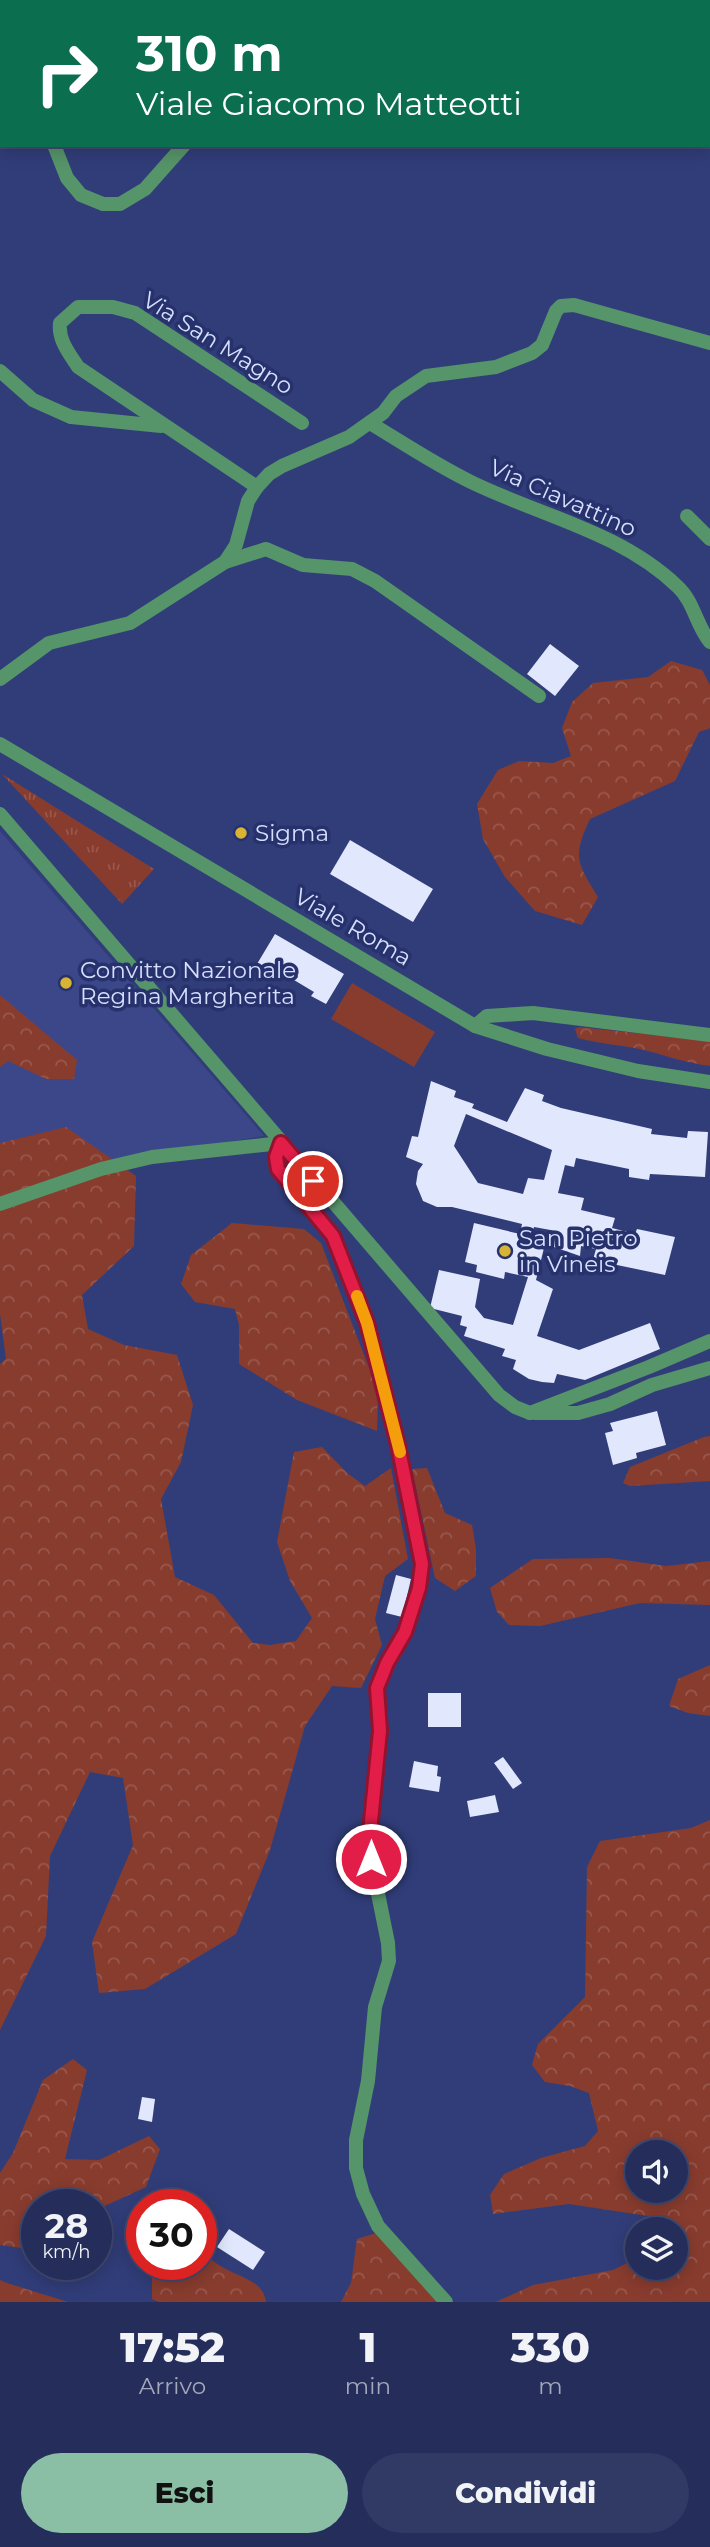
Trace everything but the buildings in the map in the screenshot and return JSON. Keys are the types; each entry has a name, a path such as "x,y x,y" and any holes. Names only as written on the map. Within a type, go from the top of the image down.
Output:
{"street":[{"path":"55,147 67,178 81,195 103,204 120,204 145,189 182,147"},
{"path":"225,562 236,545 248,501 257,487 282,466 349,437 383,413 396,396 426,376 496,367 532,353 542,345 556,311 561,306 574,305 710,343"},
{"name":"Via San Magno","path":"257,487 78,367 59,332 60,323 78,307 113,307 135,313 302,422"},
{"name":"Via San Magno","path":"0,371 33,400 71,417 166,427"},
{"name":"Via Ciavattino","path":"370,423 470,482 621,545 687,596 710,642"},
{"path":"687,516 710,539"},
{"path":"0,678 50,643 130,623 225,562 266,549 303,565 352,569 392,592 538,696"},
{"name":"Viale Roma","path":"0,744 475,1026 547,1049 638,1071 710,1082"},
{"path":"0,814 499,1395 515,1407 530,1413 563,1415 610,1404 652,1385 710,1368"},
{"path":"475,1026 487,1016 533,1013 710,1035"},
{"path":"0,1204 101,1169 152,1157 281,1143"},
{"path":"281,1143 276,1157 278,1169 333,1236 367,1323 398,1445 422,1564 419,1588 405,1632 387,1663 377,1688 380,1731 371,1821 371,1859 388,1943 389,1961 375,2007 368,2081 356,2140 356,2168 363,2194 378,2226 446,2302"},
{"path":"530,1413 710,1341"}],"shaded area":[{"name":"Convitto Nazionale Regina Margherita","path":"0,831 264,1136 130,1158 0,1199"}],"green space":[{"path":"671,661 702,670 710,685 710,728 699,732 675,781 590,819 581,842 579,860 598,897 582,925 535,911 505,877 483,839 477,804 498,770 519,761 553,763 571,756 562,728 572,702 593,683 648,677"},
{"path":"2,774 154,869 122,904"},
{"path":"352,983 435,1032 414,1067 331,1019"},
{"path":"0,995 77,1060 74,1079 46,1079 8,1061 0,1067"},
{"path":"579,1027 710,1041 710,1066 578,1038 575,1029"},
{"path":"66,1127 136,1176 134,1246 82,1295 88,1329 124,1345 177,1355 193,1405 181,1462 161,1499 175,1577 214,1595 253,1643 270,1645 296,1641 312,1618 290,1581 277,1542 294,1452 322,1447 347,1473 365,1486 391,1468 408,1559 385,1576 375,1619 382,1645 361,1688 332,1686 305,1726 270,1850 236,1934 145,1989 99,1993 92,1942 133,1845 123,1778 90,1772 50,1856 46,1936 0,2030 0,1364 6,1359 0,1314 0,1143"},
{"path":"232,1223 304,1229 321,1243 378,1391 377,1431 297,1400 239,1364 239,1325 235,1309 195,1302 181,1284 191,1255"},
{"path":"710,1436 710,1481 630,1486 623,1483 630,1467"},
{"path":"427,1468 445,1513 472,1525 476,1549 476,1576 455,1591 435,1578 412,1469"},
{"path":"610,1558 666,1566 710,1561 710,1605 640,1603 540,1626 509,1625 497,1612 490,1588 533,1559"},
{"path":"710,1665 710,1716 688,1713 669,1706 678,1679"},
{"path":"710,1820 710,2302 496,2302 533,2285 613,2270 625,2264 625,2280 688,2280 688,2217 654,2217 569,2204 493,2214 490,2195 504,2174 541,2158 585,2146 598,2131 589,2093 570,2086 545,2082 532,2065 538,2044 585,1997 587,1867 600,1841 691,1828"},
{"path":"73,2059 87,2070 65,2159 99,2160 149,2136 160,2149 146,2187 126,2189 126,2196 112,2203 112,2189 21,2189 21,2248 0,2245 0,2173 13,2153 43,2080"},
{"path":"376,2233 442,2302 341,2302 351,2283 357,2239"},
{"path":"217,2263 256,2284 266,2302 159,2302 152,2299 152,2280 217,2280"},
{"path":"0,2280 7,2283 68,2302 0,2302"}],"slow traffic":[{"path":"357,1296 367,1323 400,1452"}],"place":[{"name":"Sigma","path":"241,833"},
{"name":"Convitto Nazionale Regina Margherita","path":"66,983"},
{"name":"San Pietro in Vineis","path":"505,1251"}],"route":[{"path":"313,1181 281,1143 276,1157 278,1169 322,1219 333,1236 367,1323 398,1445 422,1564 419,1588 405,1632 387,1663 377,1688 376,1707 380,1731 371,1821 371,1859"}]}
